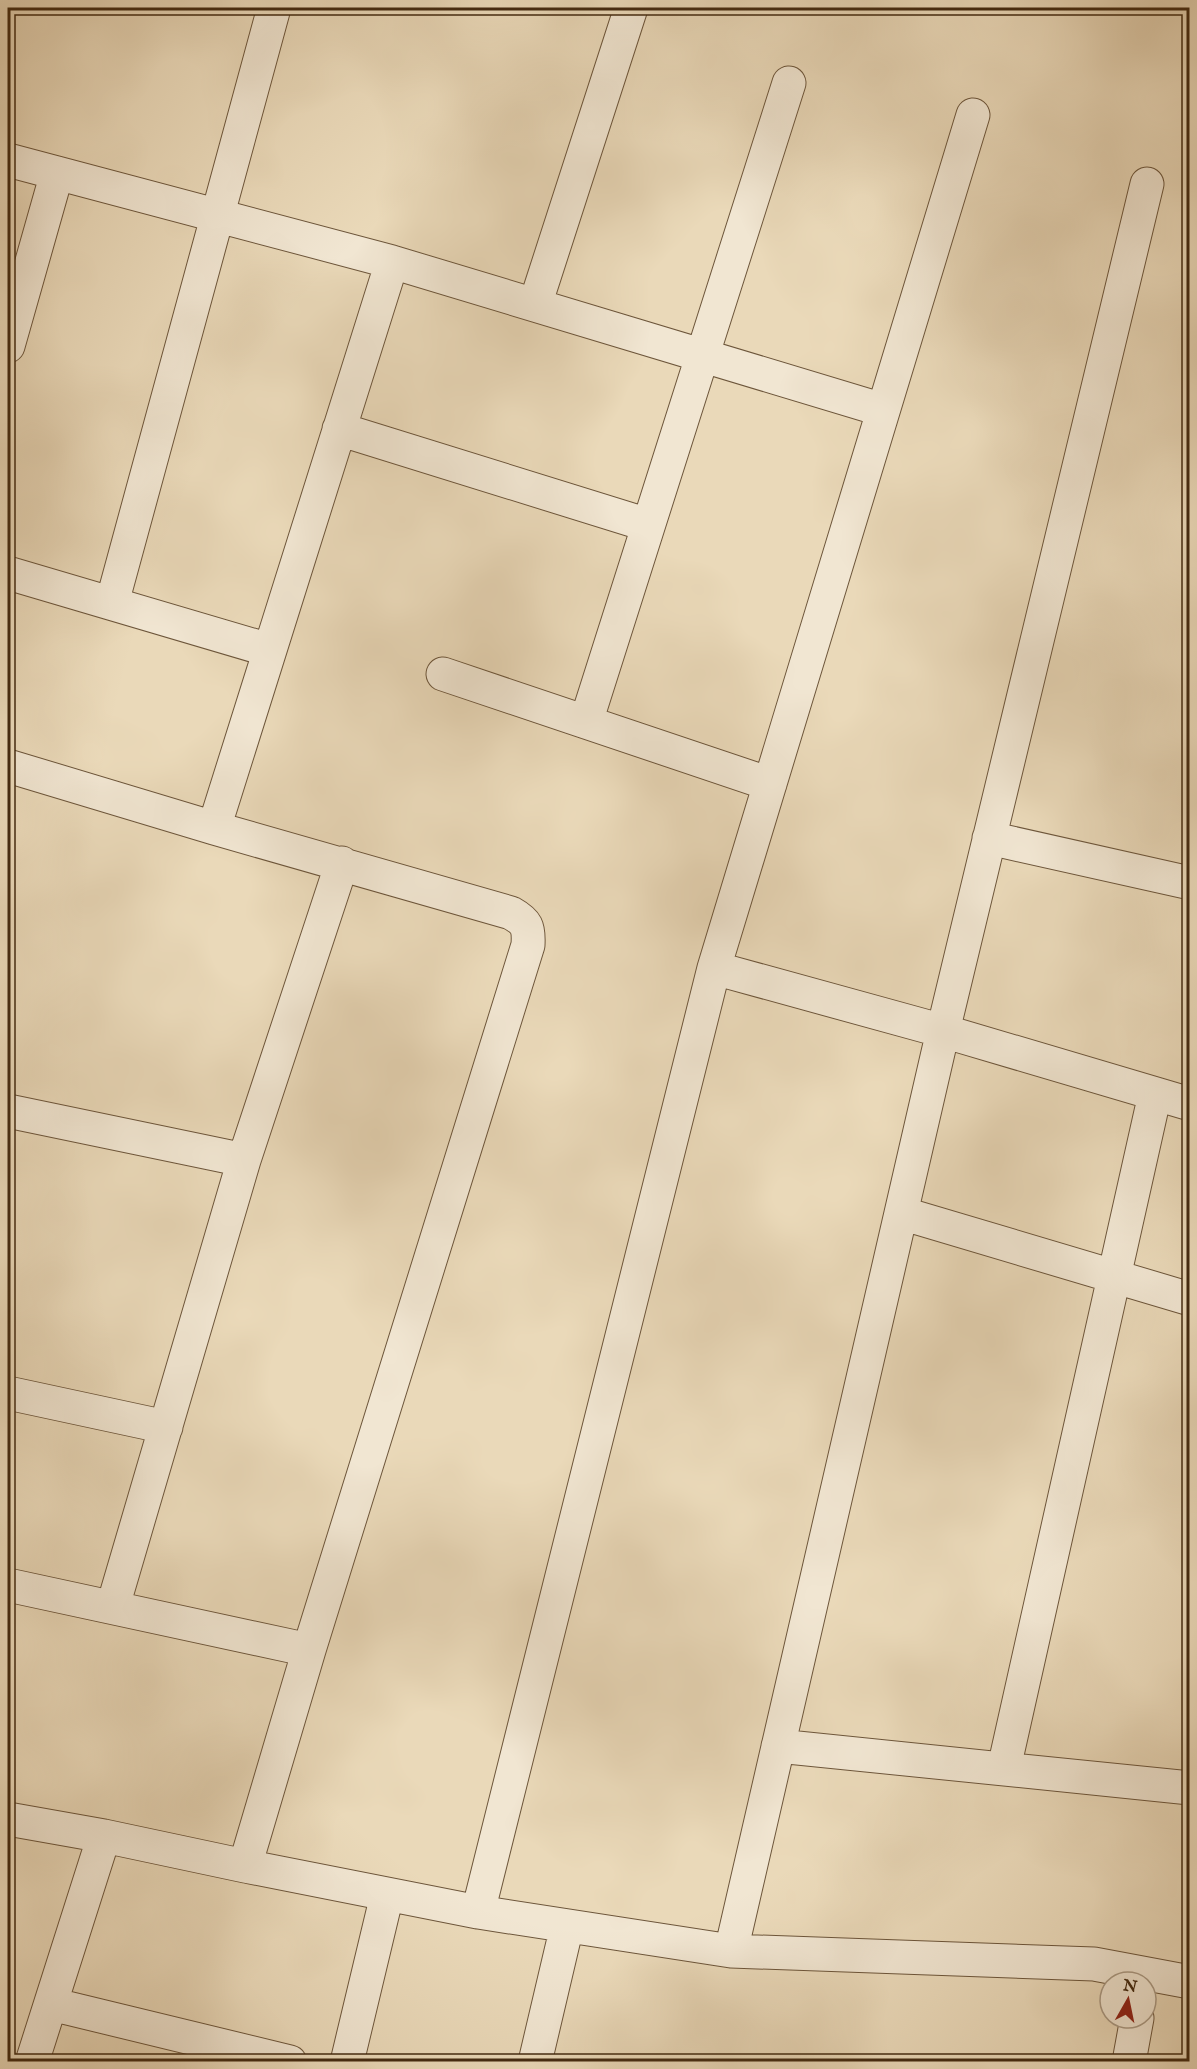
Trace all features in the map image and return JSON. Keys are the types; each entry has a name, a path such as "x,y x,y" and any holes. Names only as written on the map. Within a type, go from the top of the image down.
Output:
{"street":[{"path":"112,603 274,8"},
{"path":"535,305 631,8"},
{"path":"586,722 789,83"},
{"path":"478,1912 714,968 973,115"},
{"path":"8,160 392,262 883,410"},
{"path":"8,345 57,172"},
{"path":"731,1951 943,1031 1147,184"},
{"path":"214,828 392,262"},
{"path":"339,429 648,525"},
{"path":"8,573 269,650"},
{"path":"443,674 770,784"},
{"path":"8,766 511,913 524,921 529,932 528,945 309,1650 245,1866"},
{"path":"989,838 1190,883"},
{"path":"113,1606 244,1160 342,863"},
{"path":"714,968 943,1031 1190,1104"},
{"path":"1004,1768 1155,1094"},
{"path":"8,1111 244,1160"},
{"path":"901,1213 1190,1299"},
{"path":"8,1393 166,1427"},
{"path":"8,1585 309,1650"},
{"path":"778,1746 1190,1788"},
{"path":"8,1819 104,1836 478,1912 731,1951 1094,1964 1115,1970"},
{"path":"33,2061 104,1836"},
{"path":"346,2061 387,1895"},
{"path":"535,2061 567,1926"},
{"path":"1158,1979 1190,1982"},
{"path":"51,2004 290,2061"},
{"path":"1129,2061 1135,2030"}]}
